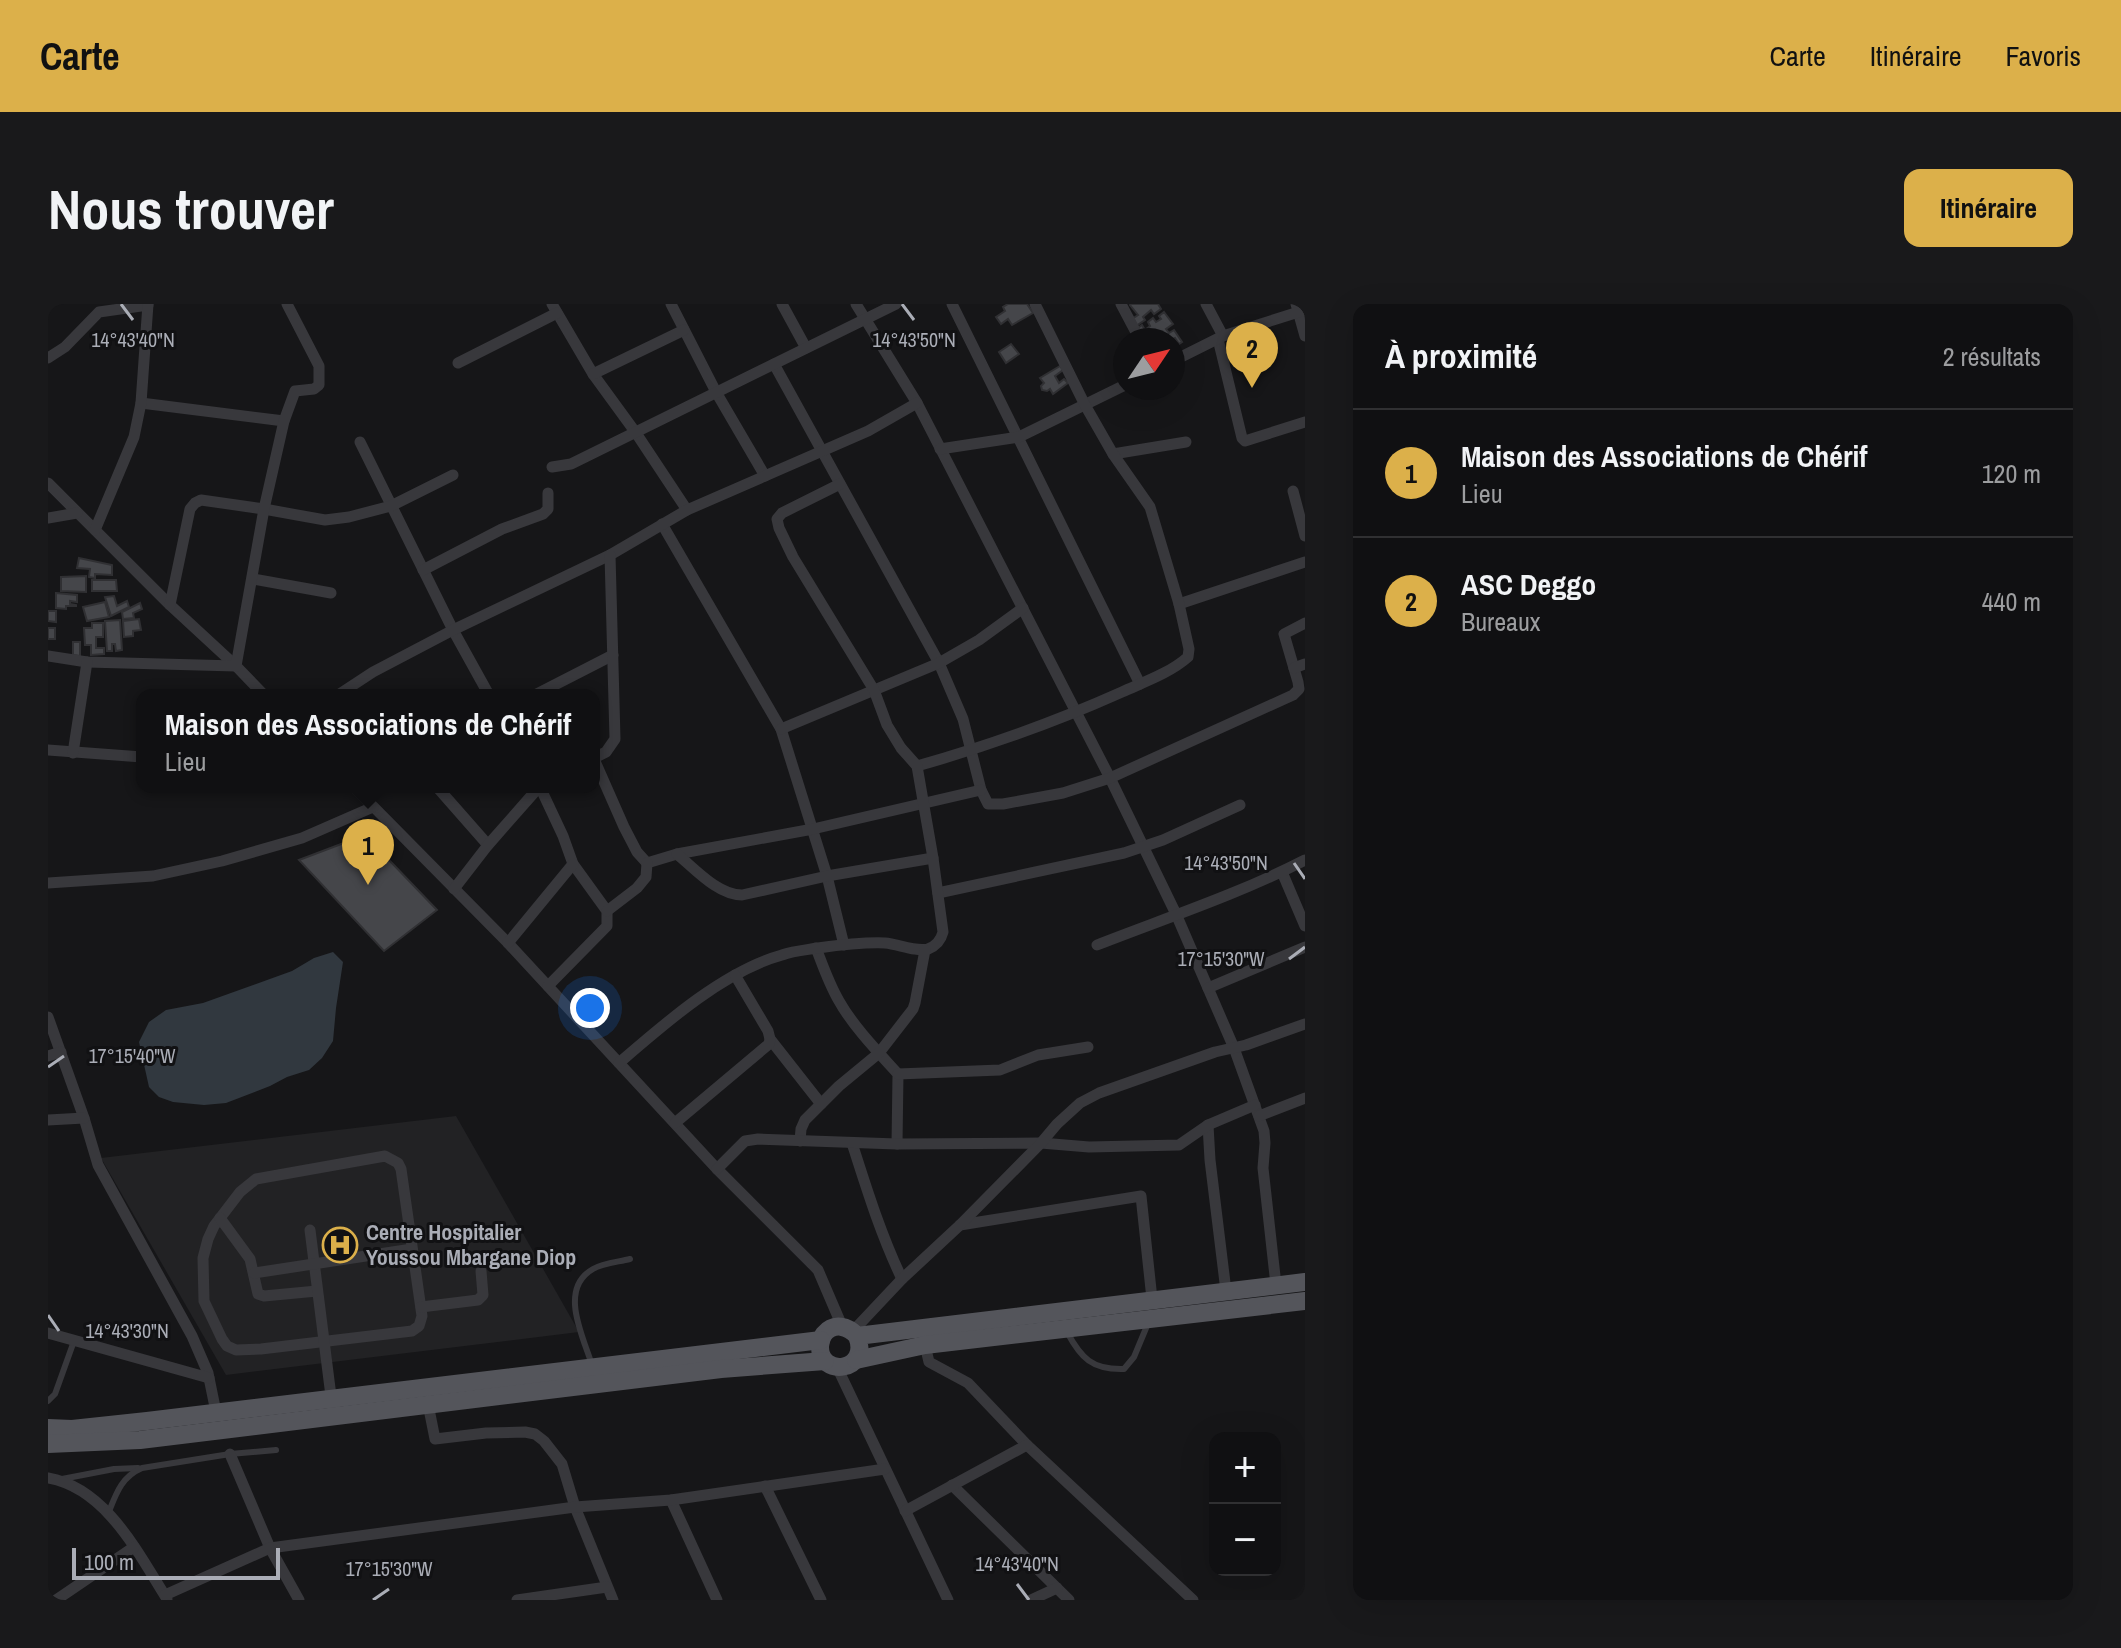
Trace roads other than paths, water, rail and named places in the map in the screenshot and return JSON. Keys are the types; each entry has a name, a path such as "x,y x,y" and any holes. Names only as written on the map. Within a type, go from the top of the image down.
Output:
{"main road":[{"path":"831,1364 820,1351 821,1340 829,1329 851,1331 1305,1282"},
{"path":"48,1428 112,1425 216,1412 428,1404 721,1369 831,1364 844,1367 856,1360 925,1345 1305,1301"},
{"path":"851,1331 860,1344 856,1360"},
{"path":"48,1444 140,1440 332,1406 592,1367 821,1340"}],"street":[{"path":"236,666 264,509 284,421 295,391 317,388 320,372 287,304"},
{"path":"671,304 716,392 765,476"},
{"path":"782,304 806,348"},
{"path":"856,304 917,403 1110,778 1176,914 1234,1048 1265,1143 1263,1168 1276,1285"},
{"path":"552,467 571,464 896,304"},
{"path":"952,304 1140,684"},
{"path":"917,766 971,751 1075,713 1181,664 1188,657 1179,604 1150,507 1113,454 1085,405 1035,304"},
{"path":"1121,304 1134,328"},
{"path":"1206,304 1220,338 1242,438 1245,441 1305,422"},
{"path":"48,358 65,347 99,312 148,305 141,403 134,437 95,530"},
{"path":"458,363 554,308 593,374 687,510"},
{"path":"1185,355 1220,338 1300,309 1305,336"},
{"path":"593,374 684,330"},
{"path":"774,364 939,663 963,719 981,790 988,804 1063,793 1110,778 1293,695 1299,689 1299,666 1284,634 1305,623"},
{"path":"940,449 1019,437 1113,391"},
{"path":"141,403 284,421"},
{"path":"347,689 453,630 610,555 687,510 868,431 917,403"},
{"path":"360,442 486,689"},
{"path":"1113,454 1186,442"},
{"path":"170,605 190,509 201,500 325,520 391,506 453,475"},
{"path":"48,483 258,689"},
{"path":"619,1063 661,1025 735,975 776,956 816,948 890,943 925,950 939,941 943,932 917,766 887,725 874,690 793,557 779,528 777,519 782,513 840,484"},
{"path":"1293,491 1305,536"},
{"path":"423,570 502,529 543,514 548,509 548,493"},
{"path":"48,518 77,513"},
{"path":"662,524 781,729 827,876 844,945"},
{"path":"600,755 615,739 610,555"},
{"path":"1179,604 1305,562"},
{"path":"253,579 331,593"},
{"path":"781,729 939,663 979,640 1023,608"},
{"path":"547,689 613,655"},
{"path":"48,656 87,662 236,666"},
{"path":"73,753 87,662"},
{"path":"48,750 136,757"},
{"path":"600,772 624,827 637,852 647,863 646,877 637,888 607,911"},
{"path":"647,863 981,790"},
{"path":"360,793 508,943 717,1169 818,1270 851,1331 960,1225 1071,1110 1090,1098 1215,1052 1305,1024"},
{"path":"442,793 488,845"},
{"path":"454,889 535,793"},
{"path":"543,793 573,864 607,911 607,926 548,986"},
{"path":"938,893 1143,848 1240,805"},
{"path":"48,883 153,876 222,861 302,838 373,807"},
{"path":"677,854 718,888 732,895 933,858"},
{"path":"1097,945 1282,872 1305,860"},
{"path":"508,943 573,864"},
{"path":"1282,872 1305,926"},
{"path":"1208,988 1305,947"},
{"path":"816,948 840,1004 898,1074 897,1144"},
{"path":"800,1141 802,1125 879,1053 915,1003 925,950"},
{"path":"735,975 770,1039 821,1104"},
{"path":"48,1017 98,1165 173,1299 203,1360 216,1412"},
{"path":"675,1123 764,1050 770,1039"},
{"path":"898,1074 1000,1070 1038,1055 1088,1047"},
{"path":"48,1056 61,1052"},
{"path":"717,1169 745,1141 758,1139 897,1144 1041,1143 1089,1147 1179,1145 1208,1125 1305,1098"},
{"path":"48,1120 84,1118"},
{"path":"1208,1125 1226,1291"},
{"path":"852,1143 884,1238 902,1279"},
{"path":"385,1156 398,1163 421,1307 419,1326 412,1331 251,1350 236,1350 227,1346 204,1301 203,1258 208,1239 220,1218 240,1192 256,1179 385,1156"},
{"path":"960,1225 1141,1196 1152,1299"},
{"path":"220,1218 250,1259 258,1294 317,1291"},
{"path":"310,1230 332,1406"},
{"path":"254,1273 412,1249"},
{"path":"421,1307 478,1300 483,1295 481,1271"},
{"path":"48,1333 209,1378"},
{"path":"925,1345 929,1362 968,1383 1027,1445 1191,1600"},
{"path":"831,1364 948,1600"},
{"path":"428,1404 435,1439 525,1432 535,1434 550,1448 562,1464 575,1507 613,1600"},
{"path":"905,1511 1027,1445"},
{"path":"230,1454 270,1548 299,1600"},
{"path":"54,1479 73,1484 108,1514 134,1547 166,1598 270,1548 575,1507 671,1500 885,1469"},
{"path":"952,1485 1069,1600"},
{"path":"765,1486 821,1600"},
{"path":"671,1500 717,1600"},
{"path":"56,1600 134,1547"},
{"path":"517,1600 607,1587"},
{"path":"1031,1600 1057,1588"}],"lane":[{"path":"592,1367 576,1315 574,1295 579,1280 595,1267 630,1259"},
{"path":"1065,1328 1078,1352 1091,1363 1107,1369 1124,1369 1134,1357 1150,1319"},
{"path":"48,1401 55,1394 74,1341"},
{"path":"54,1479 276,1450"},
{"path":"108,1514 120,1484 132,1472 142,1468"}],"place":[{"name":"ASC Deggo","path":"1252,388"},
{"name":"Maison des Associations de Chérif","path":"368,885"},
{"name":"Centre Hospitalier Youssou Mbargane Diop","path":"340,1245"}]}
